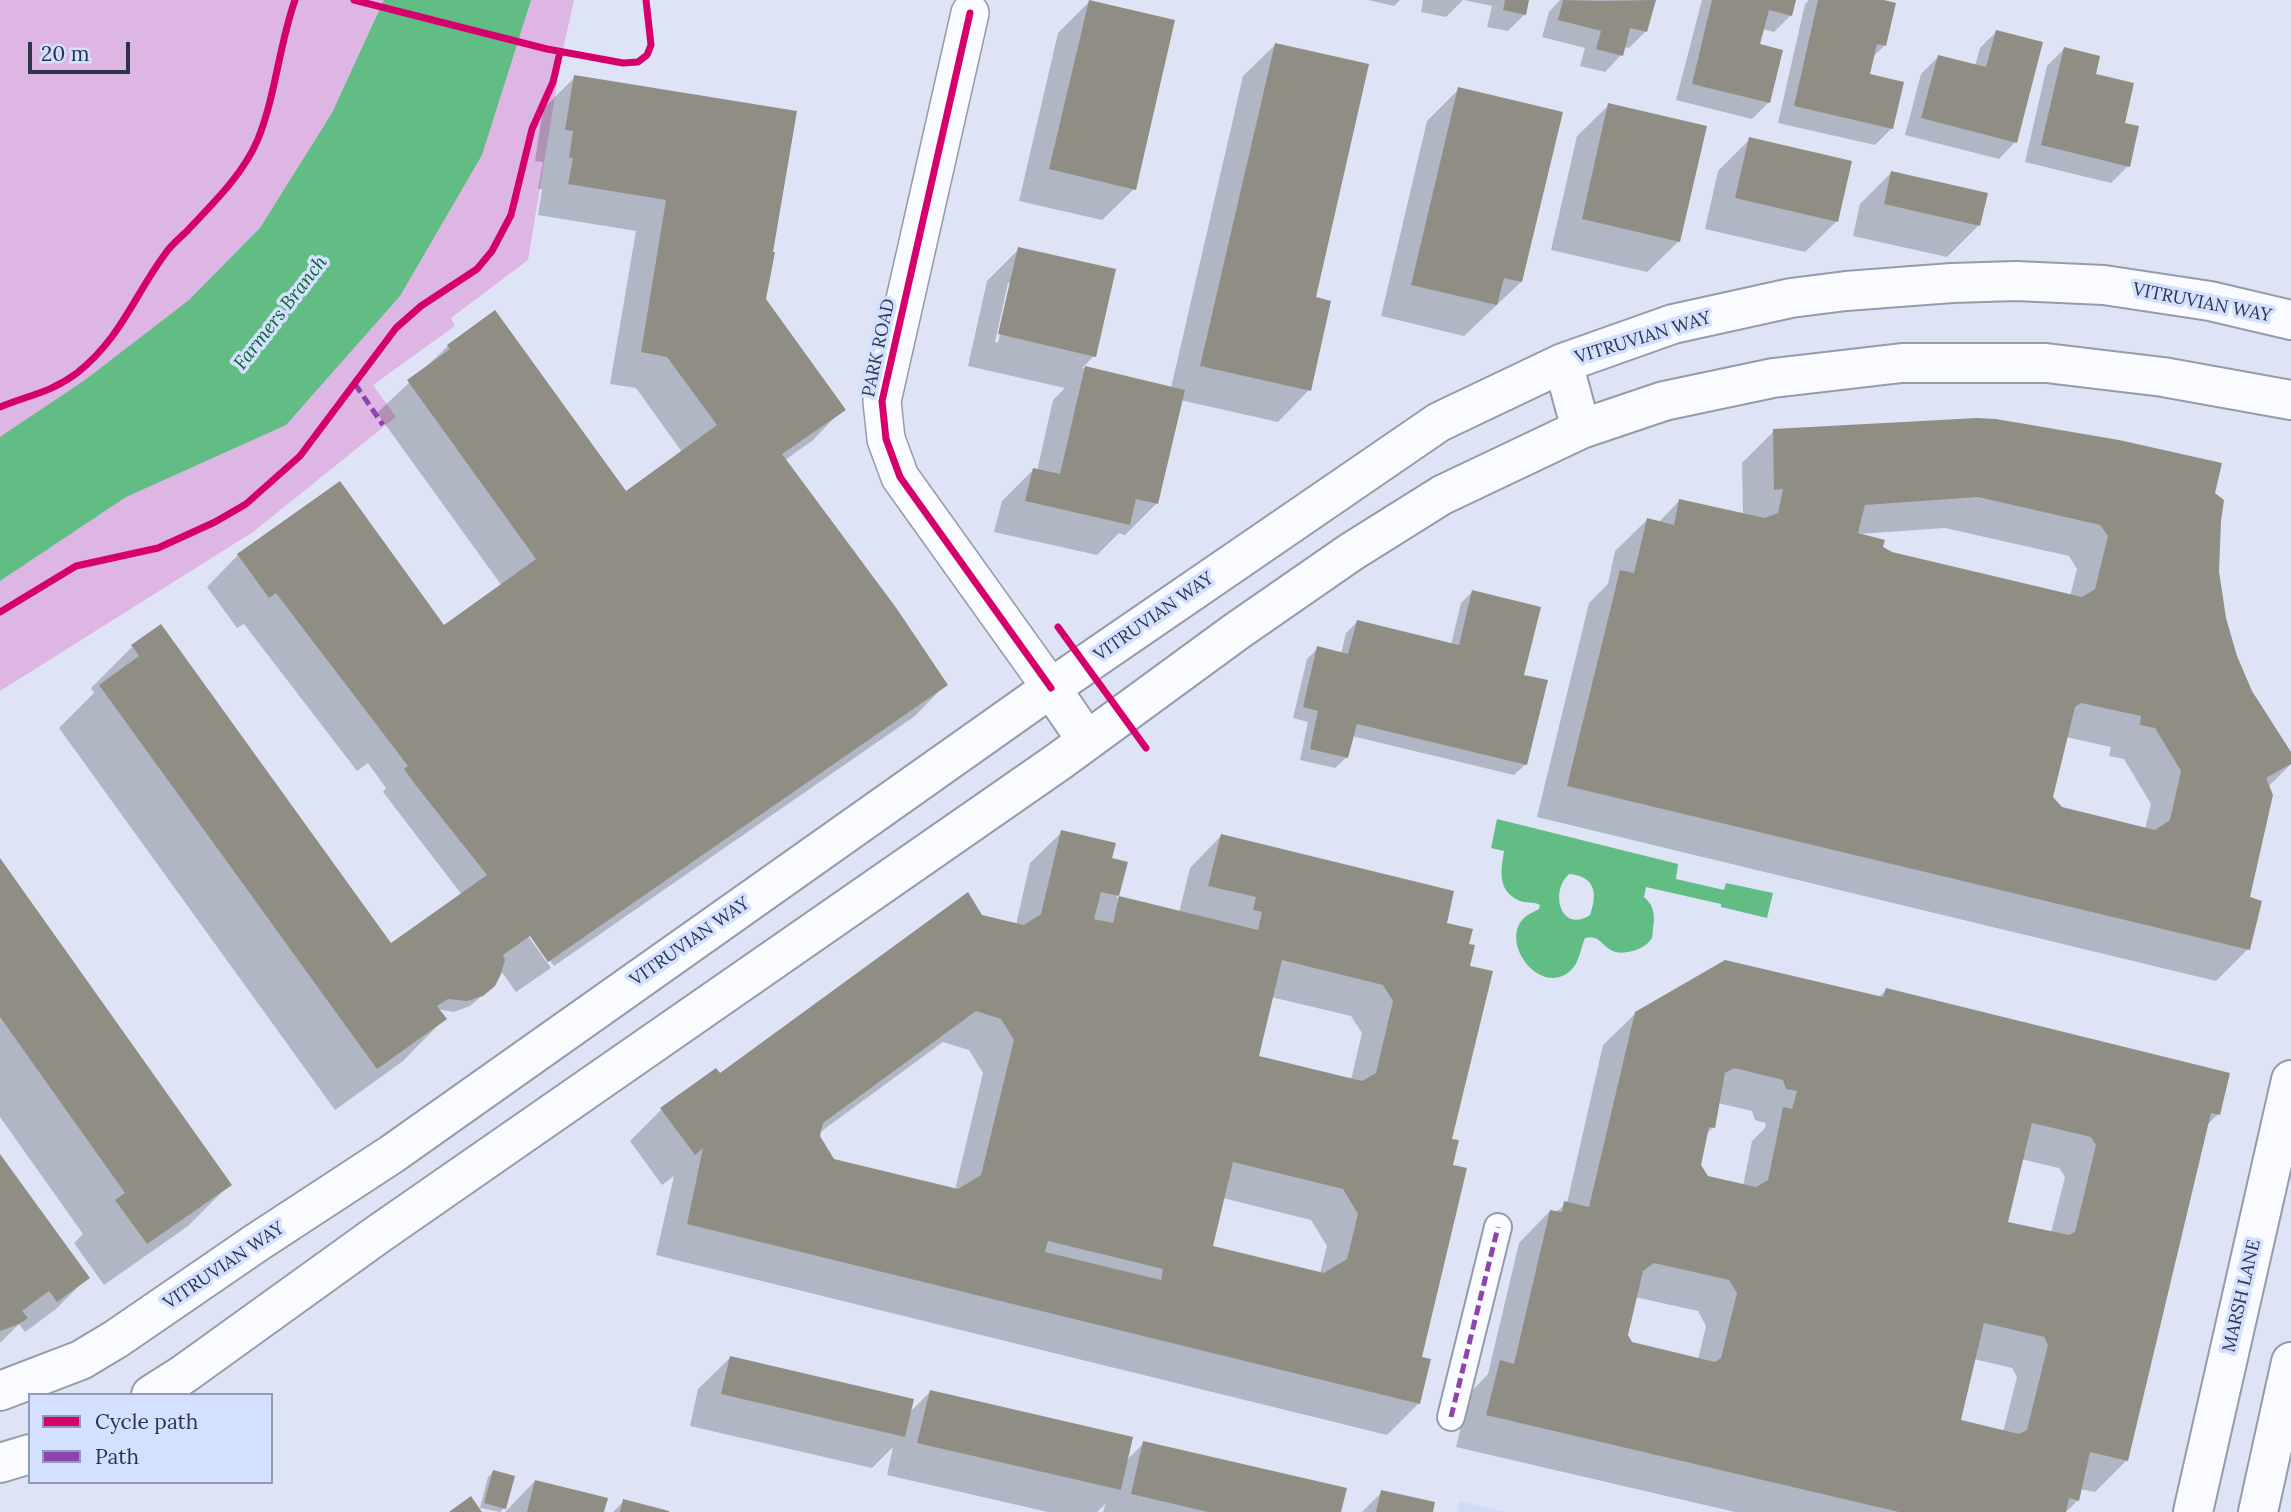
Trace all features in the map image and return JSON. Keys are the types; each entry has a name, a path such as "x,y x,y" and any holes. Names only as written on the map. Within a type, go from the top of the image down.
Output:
{"main road":[{"name":"VITRUVIAN WAY","path":"0,1391 81,1360 116,1339 392,1154 1051,688 1438,422 1563,363 1674,324 1791,298 1952,283 2017,281 2104,285 2210,301 2291,320"},
{"path":"1563,363 1581,429"},
{"path":"153,1393 1087,741 1237,631 1351,552 1442,495 1581,429 1664,401 1773,378 1902,363 2046,363 2163,377 2291,400"},
{"path":"2252,391 2291,418"},
{"path":"1051,688 1087,741"},
{"name":"MARSH LANE","path":"2193,1512 2291,1080"},
{"path":"2258,1512 2291,1362"},
{"path":"0,1463 28,1455"}],"street":[{"name":"PARK ROAD","path":"970,13 882,401 886,439 900,477 1051,688"},
{"path":"1451,1417 1499,1227"}],"shaded area":[{"path":"0,0 574,0 562,54 528,260 451,318 455,326 373,385 396,417 253,532 0,691"},
{"path":"1459,1501 1506,1512 1457,1512"}],"water":[{"name":"Farmers Branch","path":"384,0 531,0 482,155 400,296 286,425 126,497 0,581 0,437 85,380 189,300 260,228 332,113"},
{"path":"1497,819 1678,864 1676,879 1724,890 1726,883 1773,893 1767,918 1721,907 1721,904 1646,887 1644,897 1651,905 1654,917 1652,938 1649,942 1634,951 1623,953 1609,949 1597,939 1585,938 1578,960 1569,972 1557,978 1546,977 1526,962 1516,939 1518,927 1525,917 1539,909 1540,905 1511,896 1502,879 1504,851 1491,848","holes":["1569,874 1578,875 1589,882 1594,900 1590,915 1572,919 1565,915 1561,908 1560,891"]}],"building":[{"path":"1089,0 1175,20 1136,190 1049,169"},
{"path":"1505,0 1529,0 1526,15 1503,10"},
{"path":"1563,0 1656,0 1647,32 1630,28 1623,56 1596,49 1601,31 1558,20"},
{"path":"1712,0 1796,0 1792,16 1769,10 1760,44 1783,50 1770,103 1692,84"},
{"path":"1818,0 1884,0 1896,3 1886,46 1877,44 1870,74 1904,82 1893,129 1794,106"},
{"path":"1996,30 2043,42 2017,143 1921,118 1938,55 1986,67"},
{"path":"1275,43 1369,64 1316,297 1331,301 1311,391 1200,366"},
{"path":"2064,47 2100,56 2096,74 2134,83 2125,123 2139,126 2130,167 2041,145"},
{"path":"574,75 797,111 766,299 846,410 782,454 897,609 948,685 548,962 530,936 503,955 505,960 495,986 483,996 467,1001 448,999 437,1006 447,1019 377,1069 99,685 139,656 131,645 161,624 391,943 487,875 414,783 404,769 408,766 276,593 269,598 237,554 340,481 444,625 536,559 407,380 450,349 447,345 495,310 626,491 717,425 667,357 641,352 666,200 568,184 573,158 569,158 573,131 565,130"},
{"path":"1458,87 1563,112 1522,282 1504,278 1497,305 1411,285"},
{"path":"1608,103 1707,126 1680,242 1582,219"},
{"path":"1749,137 1852,161 1838,222 1735,198"},
{"path":"1891,171 1988,193 1980,226 1884,204"},
{"path":"1018,247 1116,269 1096,357 998,334"},
{"path":"1085,366 1185,390 1158,504 1136,499 1130,525 1025,501 1033,468 1060,474"},
{"path":"1996,419 2119,440 2222,463 2215,493 2224,500 2219,571 2226,618 2237,656 2252,691 2291,752 2291,764 2266,778 2273,795 2250,897 2262,901 2250,950 1567,786 1620,570 1634,573 1647,518 1674,525 1679,499 1765,518 1778,513 1783,489 1774,490 1773,429","holes":["1978,497 2100,525 2108,536 2095,589 2082,597 1892,552 1883,547 1885,540 1858,533 1865,505","2081,703 2141,716 2140,725 2155,728 2181,771 2170,820 2155,830 2062,807 2053,797 2075,707"]},
{"path":"1472,590 1541,607 1524,675 1548,680 1527,765 1357,724 1348,758 1310,749 1318,711 1303,707 1317,646 1348,654 1357,620 1459,645"},
{"path":"1061,830 1116,843 1112,858 1128,862 1119,896 1258,930 1262,912 1253,910 1256,897 1208,886 1221,834 1454,891 1447,923 1473,929 1469,944 1475,945 1470,966 1493,971 1452,1139 1459,1140 1453,1165 1467,1168 1422,1357 1431,1359 1420,1404 687,1224 703,1148 695,1155 660,1108 716,1068 720,1073 968,892 982,915 1024,925 1041,914","holes":["1101,892 1119,896 1113,923 1094,919","1282,960 1383,985 1393,1001 1376,1073 1362,1081 1259,1056","976,1011 1001,1019 1014,1040 981,1175 958,1189 834,1159 820,1136 823,1123","1233,1162 1343,1189 1358,1214 1347,1259 1324,1273 1213,1246","1048,1241 1163,1269 1161,1280 1045,1252"]},
{"path":"0,858 232,1185 147,1244 115,1200 125,1193 0,1017"},
{"path":"1725,960 1883,997 1886,988 2230,1073 2220,1115 2211,1113 2128,1461 2090,1452 2079,1501 2069,1498 2066,1512 1899,1512 1486,1415 1500,1360 1514,1364 1550,1210 1562,1212 1564,1201 1589,1207 1635,1012","holes":["1734,1068 1783,1080 1786,1089 1797,1091 1792,1109 1783,1107 1768,1180 1756,1187 1708,1176 1701,1165 1709,1127 1715,1128 1725,1073","2032,1123 2091,1137 2096,1145 2075,1232 2069,1235 2008,1222","1654,1263 1729,1280 1737,1293 1721,1358 1715,1362 1632,1342 1628,1335 1643,1271","1984,1323 2044,1337 2048,1345 2027,1430 2019,1434 1961,1420"]},
{"path":"0,1154 90,1278 57,1302 49,1291 22,1311 28,1318 0,1331"},
{"path":"730,1356 914,1399 905,1437 721,1394"},
{"path":"930,1390 1133,1437 1121,1490 917,1443"},
{"path":"1143,1441 1347,1488 1341,1512 1208,1512 1131,1494"},
{"path":"493,1470 515,1476 506,1509 484,1503"},
{"path":"535,1480 608,1498 604,1512 527,1512"},
{"path":"1381,1490 1435,1502 1433,1512 1376,1512"},
{"path":"471,1496 482,1512 449,1512"},
{"path":"623,1499 669,1511 669,1512 620,1512"}],"marked path":[{"path":"355,384 383,425"},
{"path":"1451,1417 1498,1227"}],"cycle path":[{"path":"0,407 58,385 92,360 116,331 167,251 236,177 252,152 264,122 295,0"},
{"path":"354,0 547,49 623,63 638,62 647,55 651,45 646,0"},
{"path":"970,13 882,401 886,439 900,477 1051,688"},
{"path":"0,612 76,566 158,548 215,522 246,504 300,456 396,328 421,306 477,269 492,251 511,215 532,129 553,82 560,52"},
{"path":"1058,627 1146,748"}]}
